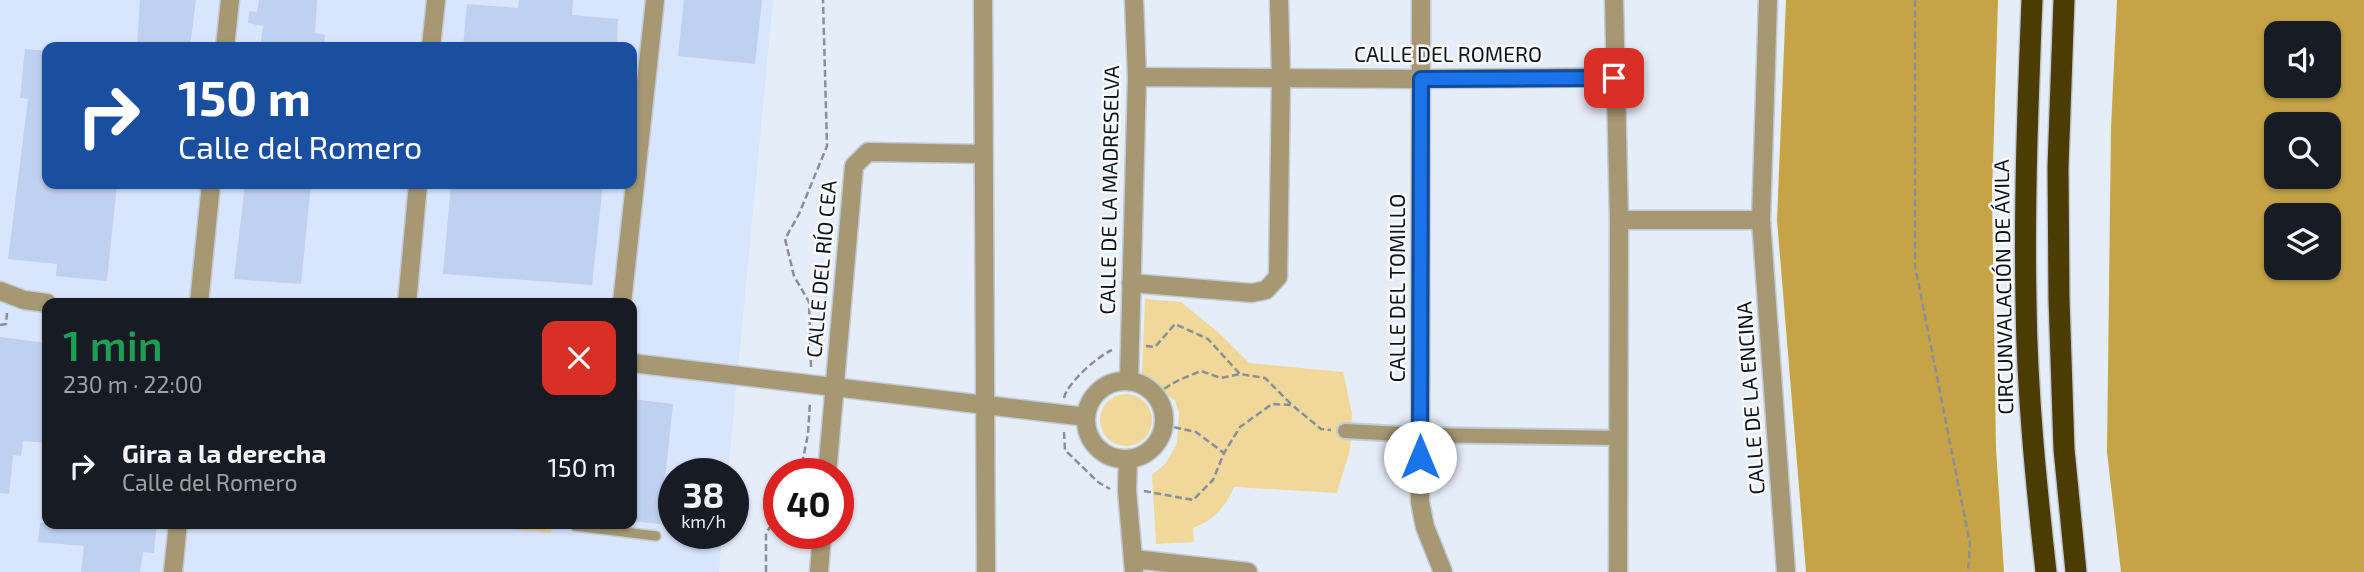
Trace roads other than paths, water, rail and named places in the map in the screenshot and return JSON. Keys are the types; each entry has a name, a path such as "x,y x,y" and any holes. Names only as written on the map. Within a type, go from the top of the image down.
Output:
{"highway":[{"name":"CIRCUNVALACIÓN DE ÁVILA","path":"2032,0 2026,165 2026,304 2031,437 2046,572"},
{"path":"2064,0 2058,167 2059,299 2064,449 2077,572"}],"street":[{"path":"226,42 230,0"},
{"path":"432,42 436,0"},
{"path":"637,165 655,0"},
{"path":"983,0 983,406 986,572"},
{"name":"CALLE DE LA MADRESELVA","path":"1129,381 1137,77 1133,0"},
{"path":"1131,284 1252,293 1266,289 1278,277 1281,77 1279,0"},
{"name":"CALLE DEL TOMILLO","path":"1422,0 1420,502 1425,527 1443,572"},
{"path":"1614,0 1619,220 1618,572"},
{"name":"CALLE DE LA ENCINA","path":"1768,0 1761,220 1786,572"},
{"name":"CALLE DEL ROMERO","path":"1137,77 1614,78"},
{"name":"CALLE DEL RÍO CEA","path":"828,458 854,166 868,152 983,154"},
{"path":"200,298 210,189"},
{"path":"407,298 418,189"},
{"path":"623,298 634,189"},
{"path":"1619,220 1761,220"},
{"path":"8,300 42,303"},
{"name":"CALLE DEL RÍO CEA","path":"637,364 1086,418"},
{"path":"1129,381 1148,388 1155,394 1164,414 1164,425 1160,438 1152,449 1128,459 1103,452 1093,442 1086,418 1095,394 1105,386 1129,381"},
{"path":"1345,431 1619,438"},
{"path":"1128,459 1127,490 1134,566 1248,572"},
{"path":"173,572 177,529"},
{"path":"819,572 821,549"}],"lane":[{"path":"599,529 656,536"}]}
